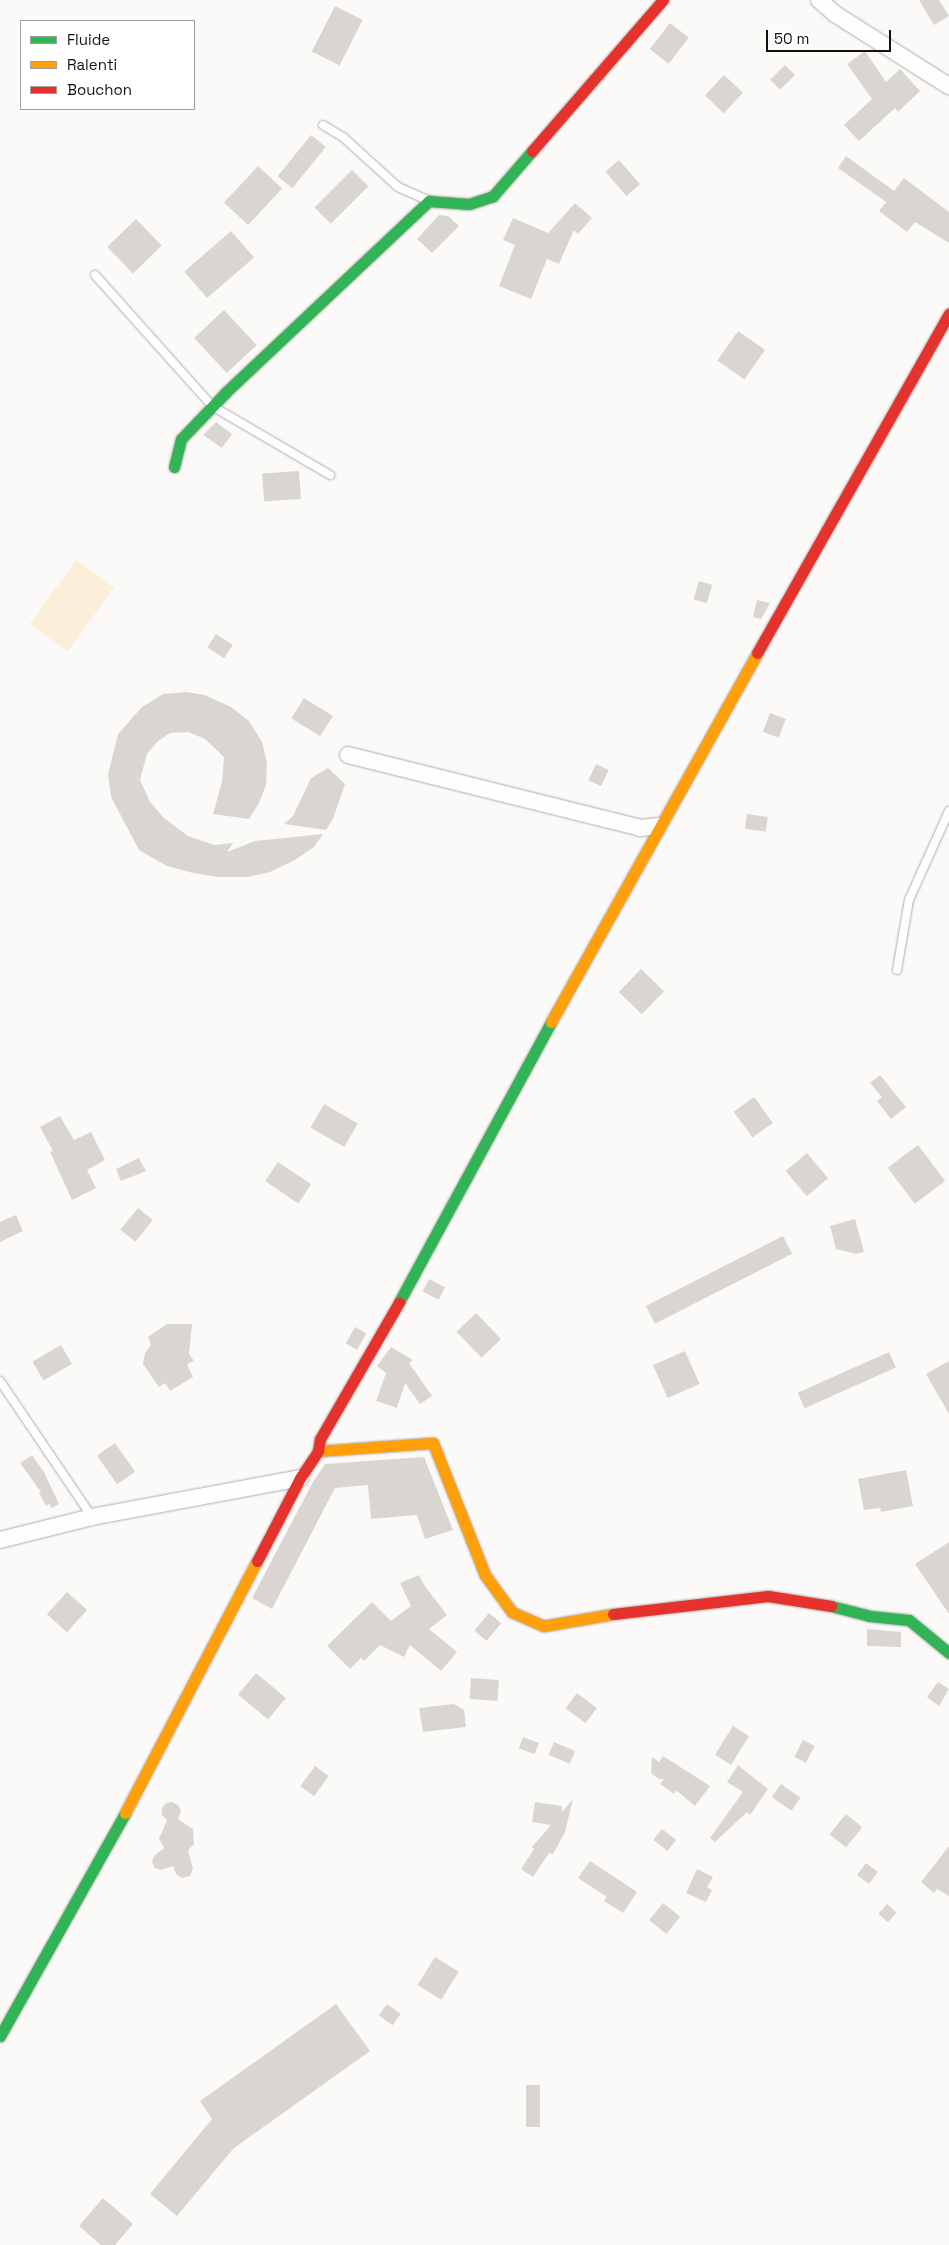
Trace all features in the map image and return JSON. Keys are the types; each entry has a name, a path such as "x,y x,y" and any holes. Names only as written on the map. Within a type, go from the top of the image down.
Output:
{"street":[{"path":"174,467 182,439 212,406 429,201 469,204 493,196 663,0"},
{"path":"819,0 835,14 949,86"},
{"path":"0,2036 110,1844 300,1478 318,1451 320,1439 410,1284 606,919 949,313"},
{"path":"348,755 640,828 659,826"},
{"path":"318,1451 433,1444 485,1575 512,1612 543,1626 645,1609 768,1596 839,1606 870,1616 910,1620 949,1653"},
{"path":"0,1540 92,1517 300,1478"}],"lane":[{"path":"323,125 343,137 398,186 429,201"},
{"path":"95,275 212,406 330,475"},
{"path":"897,970 909,900 949,811"},
{"path":"0,1381 92,1517"}],"shaded area":[{"path":"76,560 114,588 68,652 30,624"}],"building":[{"path":"919,0 939,0 949,16 934,25"},
{"path":"335,6 363,20 339,66 312,51"},
{"path":"670,23 689,38 669,64 650,49"},
{"path":"865,51 886,82 900,69 920,91 898,112 895,108 859,141 844,125 872,99 847,64"},
{"path":"785,65 795,75 780,90 770,80"},
{"path":"724,75 743,93 724,113 705,95"},
{"path":"311,135 326,147 292,188 278,176"},
{"path":"846,156 894,191 904,178 949,212 949,243 915,222 907,232 879,211 886,202 838,168"},
{"path":"619,160 640,184 626,196 605,172"},
{"path":"258,166 282,189 248,225 224,203"},
{"path":"352,170 368,186 331,224 315,207"},
{"path":"575,203 592,218 578,234 574,230 559,264 547,259 531,299 499,286 515,245 503,240 513,218 548,233"},
{"path":"439,215 448,216 459,226 432,253 417,239"},
{"path":"136,219 162,246 133,273 107,247"},
{"path":"231,231 254,257 207,298 184,272"},
{"path":"224,310 257,345 227,373 194,338"},
{"path":"738,331 765,350 744,379 717,360"},
{"path":"216,422 232,434 222,448 203,435"},
{"path":"299,471 301,499 264,502 262,474"},
{"path":"699,581 712,585 707,603 693,599"},
{"path":"757,600 770,603 761,619 753,617"},
{"path":"216,634 233,645 224,658 207,647"},
{"path":"187,692 205,695 231,707 249,721 262,742 267,762 266,785 259,803 249,819 213,814 222,782 224,757 205,739 188,732 170,733 157,742 147,754 140,780 150,802 164,818 188,836 214,845 233,843 227,852 255,841 323,834 314,847 295,860 270,872 248,877 218,877 193,873 167,866 139,850 111,797 108,774 118,734 142,707 163,694"},
{"path":"304,698 333,716 320,736 291,718"},
{"path":"770,713 786,719 779,738 763,732"},
{"path":"596,764 609,770 601,786 588,780"},
{"path":"328,768 345,784 333,819 326,830 284,824 293,816 311,778"},
{"path":"747,814 768,817 766,832 745,829"},
{"path":"641,969 664,991 642,1014 619,992"},
{"path":"880,1075 906,1107 891,1119 877,1101 882,1097 870,1083"},
{"path":"754,1097 773,1123 753,1138 734,1112"},
{"path":"324,1104 358,1124 344,1147 310,1127"},
{"path":"60,1116 74,1140 91,1132 105,1160 87,1170 96,1188 72,1200 50,1152 53,1151 40,1127"},
{"path":"918,1145 945,1181 915,1204 888,1168"},
{"path":"807,1153 828,1178 807,1196 786,1171"},
{"path":"139,1158 146,1171 121,1181 116,1169"},
{"path":"278,1162 311,1184 298,1203 265,1181"},
{"path":"138,1208 153,1220 135,1242 120,1230"},
{"path":"16,1215 23,1231 0,1242 0,1222"},
{"path":"855,1219 864,1252 856,1254 836,1249 830,1226"},
{"path":"783,1236 792,1254 655,1324 646,1306"},
{"path":"429,1279 445,1287 439,1300 423,1291"},
{"path":"476,1313 501,1339 482,1358 457,1332"},
{"path":"167,1324 192,1324 189,1354 194,1361 187,1364 193,1377 170,1391 165,1383 159,1387 143,1364 145,1353 151,1345 148,1337"},
{"path":"355,1327 366,1333 357,1350 346,1344"},
{"path":"61,1345 72,1364 43,1381 32,1362"},
{"path":"391,1347 413,1360 409,1363 432,1396 420,1404 405,1383 397,1408 376,1401 386,1373 377,1366"},
{"path":"685,1351 700,1384 668,1398 653,1365"},
{"path":"889,1352 896,1368 805,1408 798,1393"},
{"path":"949,1361 949,1414 926,1374"},
{"path":"115,1443 135,1472 117,1484 97,1456"},
{"path":"32,1455 44,1472 59,1504 52,1508 49,1504 46,1506 39,1493 41,1492 20,1463"},
{"path":"424,1457 453,1530 425,1539 417,1515 371,1519 368,1485 335,1488 272,1609 252,1598 313,1482 325,1464"},
{"path":"906,1470 913,1506 881,1512 880,1508 864,1510 858,1479"},
{"path":"949,1542 949,1614 915,1564"},
{"path":"419,1575 424,1585 447,1615 429,1629 457,1652 441,1671 410,1645 404,1657 380,1645 364,1661 361,1658 350,1669 327,1646 372,1602 391,1621 411,1606 400,1583"},
{"path":"67,1592 87,1610 67,1632 47,1614"},
{"path":"489,1613 501,1623 486,1641 474,1631"},
{"path":"867,1629 901,1632 901,1647 867,1646"},
{"path":"256,1673 286,1698 268,1720 238,1694"},
{"path":"471,1678 499,1680 497,1701 470,1699"},
{"path":"938,1682 949,1689 939,1706 927,1697"},
{"path":"577,1693 597,1708 586,1723 566,1708"},
{"path":"454,1704 464,1710 466,1727 423,1732 419,1708"},
{"path":"733,1726 749,1736 731,1765 715,1755"},
{"path":"523,1737 539,1743 535,1754 519,1748"},
{"path":"803,1740 815,1746 806,1763 794,1757"},
{"path":"554,1742 575,1751 570,1764 549,1755"},
{"path":"663,1756 710,1786 695,1806 676,1790 674,1794 660,1784 664,1779 659,1779 651,1773 652,1757 659,1762"},
{"path":"738,1765 768,1789 750,1815 747,1812 715,1842 710,1838 743,1792 727,1782"},
{"path":"315,1766 329,1776 314,1796 300,1786"},
{"path":"781,1784 801,1798 791,1811 772,1797"},
{"path":"573,1799 565,1832 553,1854 549,1853 533,1877 521,1869 534,1849 532,1847 551,1825 532,1822 535,1802 562,1806 562,1812"},
{"path":"172,1802 178,1805 181,1811 178,1819 193,1829 194,1844 188,1850 193,1869 190,1876 182,1878 176,1874 173,1866 161,1870 155,1868 152,1862 154,1856 164,1848 159,1839 167,1820 162,1815 162,1808 166,1803"},
{"path":"846,1814 862,1827 846,1847 830,1834"},
{"path":"662,1829 676,1840 668,1851 653,1840"},
{"path":"949,1846 949,1896 937,1889 934,1893 921,1882"},
{"path":"590,1861 637,1892 623,1913 604,1901 607,1897 578,1878"},
{"path":"866,1863 878,1872 869,1884 857,1875"},
{"path":"697,1869 713,1877 707,1887 712,1890 706,1902 686,1893"},
{"path":"663,1903 680,1917 666,1934 649,1920"},
{"path":"887,1904 897,1913 888,1922 878,1914"},
{"path":"435,1957 459,1972 441,2000 418,1985"},
{"path":"336,2004 370,2051 234,2148 177,2216 150,2194 212,2119 200,2101"},
{"path":"387,2004 401,2014 393,2025 379,2015"},
{"path":"526,2085 540,2085 540,2127 526,2127"},
{"path":"103,2198 133,2224 115,2245 101,2245 79,2226"}],"traffic: fast":[{"path":"174,467 181,439 226,392 429,201 469,204 493,196 532,151"},
{"path":"399,1302 551,1022"},
{"path":"831,1606 870,1616 909,1620 949,1653"},
{"path":"0,2036 125,1813"}],"traffic: slow":[{"path":"551,1022 757,653"},
{"path":"318,1451 433,1443 485,1575 512,1612 543,1626 613,1614"},
{"path":"125,1813 257,1561"}],"traffic: jam":[{"path":"532,151 663,0"},
{"path":"757,653 949,313"},
{"path":"257,1561 300,1478 318,1451 320,1439 399,1302"},
{"path":"613,1614 768,1596 831,1606"}]}
